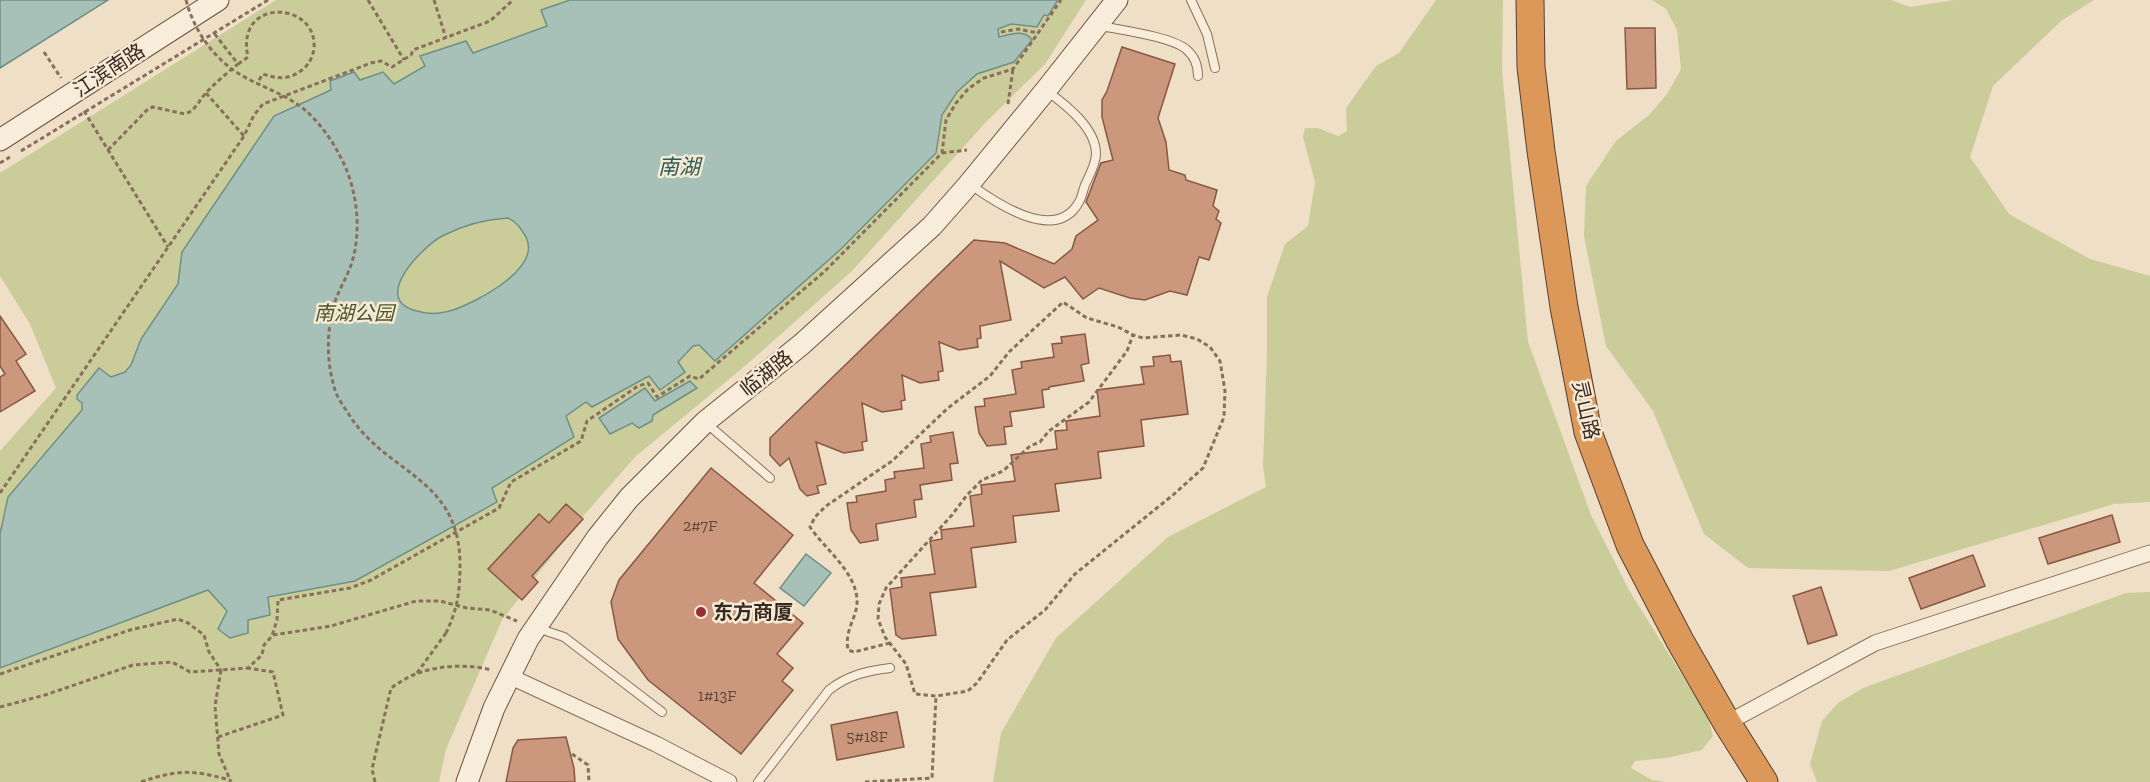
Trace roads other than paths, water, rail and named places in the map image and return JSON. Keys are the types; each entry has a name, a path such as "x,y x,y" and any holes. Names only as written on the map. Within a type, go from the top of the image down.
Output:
{"highway":[{"name":"灵山路","path":"1530,0 1531,67 1540,151 1564,307 1588,432 1630,545 1680,641 1764,782"}],"street":[{"name":"江滨南路","path":"0,140 218,0"},
{"name":"临湖路","path":"467,782 509,676 536,628 597,538 629,498 705,422 802,344 932,226 1046,90 1117,0"},
{"path":"1727,723 1875,644 2150,553"},
{"path":"509,676 656,744 729,782"}],"lane":[{"path":"1191,0 1207,34 1215,68"},
{"path":"1096,26 1143,34 1186,48 1198,67 1198,76"},
{"path":"969,184 987,197 1032,219 1047,221 1056,219 1068,214 1079,203 1096,156 1094,142 1085,126 1060,100 1046,90"},
{"path":"705,422 770,478"},
{"path":"536,628 564,637 662,712"},
{"path":"758,782 830,690 841,680 890,668"}],"water":[{"path":"0,0 108,0 0,68"},
{"name":"南湖","path":"570,0 1058,0 1048,16 1044,15 1037,27 1011,24 998,29 999,37 1022,33 1032,40 1014,62 977,74 957,92 942,115 936,153 841,249 715,361 699,345 693,346 678,362 685,372 660,390 649,376 592,407 586,402 566,416 574,437 492,488 497,502 355,581 268,597 270,615 248,620 248,633 230,638 218,629 227,611 208,590 0,668 0,534 8,497 82,410 82,403 77,399 77,395 99,368 111,377 125,372 131,365 141,339 178,284 182,252 274,116 331,90 330,81 354,72 360,80 383,72 394,84 425,66 420,56 466,41 473,53 547,26 541,10","holes":["508,218 526,237 528,249 525,261 504,282 476,300 453,310 426,313 404,305 398,296 404,274 412,262 433,242 450,232 474,224"]},
{"path":"690,381 697,388 653,415 652,421 639,428 632,423 610,434 599,418 645,388 655,401"},
{"path":"806,554 831,573 804,606 780,588"}],"place":[{"name":"东方商厦","path":"701,612"}],"park label":[{"name":"南湖公园","path":"354,313"}]}
